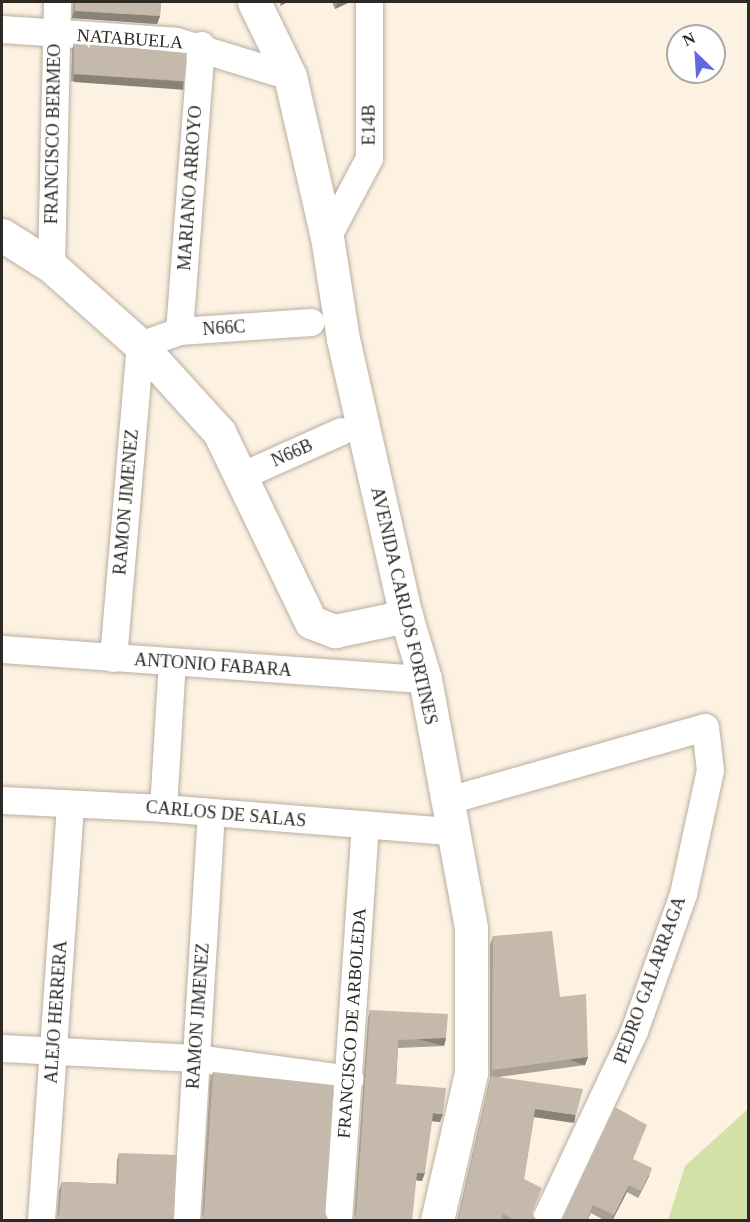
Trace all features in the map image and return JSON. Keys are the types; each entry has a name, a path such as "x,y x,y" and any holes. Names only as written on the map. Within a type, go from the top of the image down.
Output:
{"street":[{"name":"FRANCISCO BERMEO","path":"51,266 54,34 57,2"},
{"name":"AVENIDA CARLOS FORTINES","path":"254,2 290,76 327,237 343,339 406,616 425,679 448,816 471,928 471,1073 437,1221"},
{"name":"E14B","path":"327,237 369,158 369,2"},
{"name":"NATABUELA","path":"2,29 201,45 290,76"},
{"name":"MARIANO ARROYO","path":"179,331 201,45"},
{"path":"2,236 51,266 140,345 219,432 243,475 311,622 334,631 406,616"},
{"name":"N66C","path":"140,345 179,331 310,322"},
{"name":"RAMON JIMENEZ","path":"113,658 140,345"},
{"name":"N66B","path":"243,475 340,431"},
{"name":"ANTONIO FABARA","path":"2,649 425,679"},
{"path":"163,808 172,662"},
{"name":"CARLOS DE SALAS","path":"2,800 163,808 365,825 448,816 705,727"},
{"name":"PEDRO GALARRAGA","path":"545,1221 634,1031 683,894 710,770 705,727"},
{"name":"ALEJO HERRERA","path":"41,1221 70,804"},
{"name":"RAMON JIMENEZ","path":"186,1221 211,813"},
{"name":"FRANCISCO DE ARBOLEDA","path":"338,1221 350,1079 365,825"},
{"path":"2,1048 195,1058 350,1079"}],"green space":[{"path":"748,1109 748,1220 668,1220 685,1166"}],"building":[{"path":"75,2 161,2 160,16 75,11"},
{"path":"74,42 187,53 184,81 74,74"},
{"path":"552,931 560,997 586,994 588,1057 492,1070 493,936"},
{"path":"370,1010 448,1014 446,1038 398,1040 396,1084 446,1088 443,1114 433,1113 425,1173 417,1173 412,1221 352,1221 356,1214"},
{"path":"213,1072 334,1085 325,1212 329,1221 200,1221 204,1213"},
{"path":"491,1076 583,1089 576,1115 535,1109 524,1179 542,1188 532,1213 537,1221 517,1221 503,1214 501,1221 458,1221"},
{"path":"615,1107 647,1125 633,1159 652,1168 641,1191 629,1185 614,1215 593,1205 586,1221 561,1221"},
{"path":"119,1153 177,1155 174,1219 176,1221 55,1221 59,1214 62,1182 118,1184"}]}
